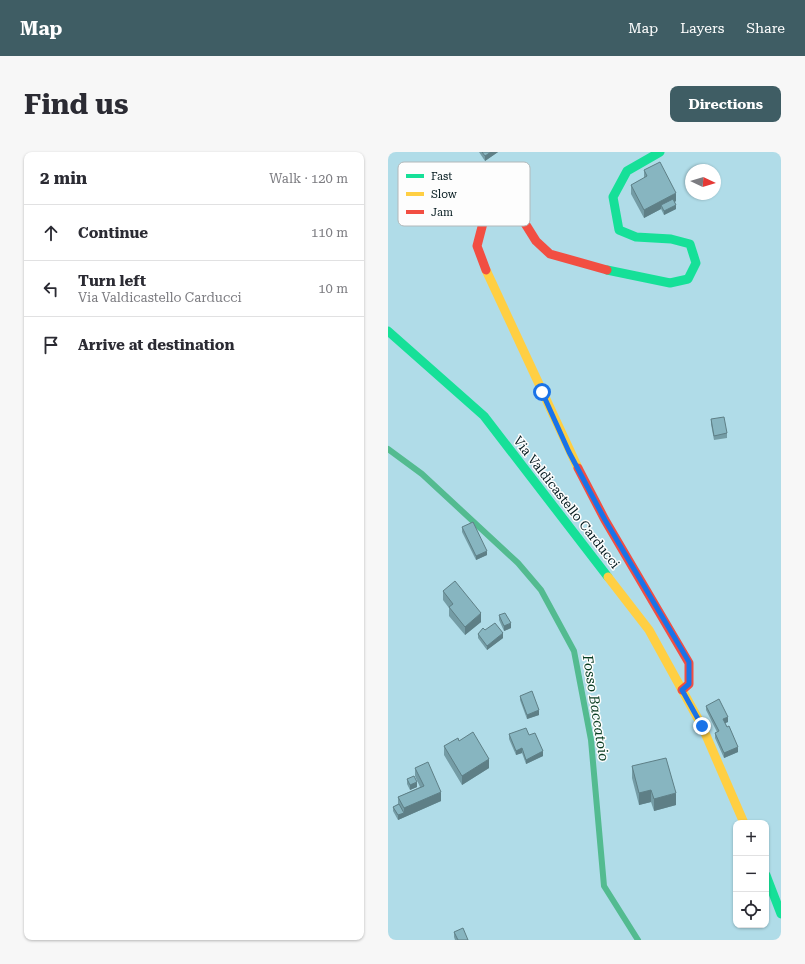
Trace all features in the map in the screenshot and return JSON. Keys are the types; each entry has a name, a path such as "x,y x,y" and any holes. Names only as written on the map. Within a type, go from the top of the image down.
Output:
{"street":[{"path":"527,226 536,241 550,254 585,265 670,283 688,279 696,262 690,244 671,238 636,237 619,230 614,197 627,171 660,152"},
{"path":"482,226 477,246 490,280 515,329 569,452 605,520 689,662 689,684 682,690"},
{"name":"Via Valdicastello Carducci","path":"388,331 484,416 649,630 702,726 743,820"},
{"path":"769,883 781,914"}],"building":[{"path":"482,152 491,152 485,156"},
{"path":"660,162 676,193 644,210 631,185 647,176 644,170"},
{"path":"673,199 676,205 664,211 661,205"},
{"path":"724,417 727,433 714,436 711,419"},
{"path":"473,522 487,551 476,556 462,527"},
{"path":"455,581 481,613 465,627 449,607 453,604 443,591"},
{"path":"505,613 511,623 504,626 499,615"},
{"path":"495,623 503,633 487,646 478,634 483,628 485,630"},
{"path":"532,691 539,710 527,715 520,696"},
{"path":"719,699 728,717 723,719 727,727 729,726 738,747 724,753 715,733 719,731 706,706"},
{"path":"526,728 529,735 535,733 543,751 526,760 522,748 516,751 509,734"},
{"path":"473,732 489,759 462,776 444,746 458,738 459,741"},
{"path":"666,758 676,793 654,799 651,790 639,793 632,766"},
{"path":"428,762 441,792 404,808 398,797 424,786 415,768"},
{"path":"414,776 417,782 410,785 407,779"},
{"path":"399,804 404,813 398,815 393,807"},
{"path":"463,928 468,940 458,940 454,932"}],"waterway":[{"name":"Fosso Baccatoio","path":"388,449 422,474 518,563 541,590 574,651 591,740 604,886 638,940"}],"traffic: fast":[{"path":"607,270 670,283 688,279 696,263 690,244 671,239 636,237 619,230 613,197 627,171 660,152"},
{"path":"388,331 484,416 608,577"},
{"path":"769,883 781,914"}],"traffic: slow":[{"path":"486,270 578,468"},
{"path":"608,577 649,630 702,726 743,820"}],"traffic: jam":[{"path":"482,226 477,246 486,270"},
{"path":"527,226 536,241 550,254 607,270"},
{"path":"578,468 605,520 689,663 689,684 682,690"}],"route":[{"path":"542,392 569,452 605,520 689,662 689,684 682,690 702,726"}]}
